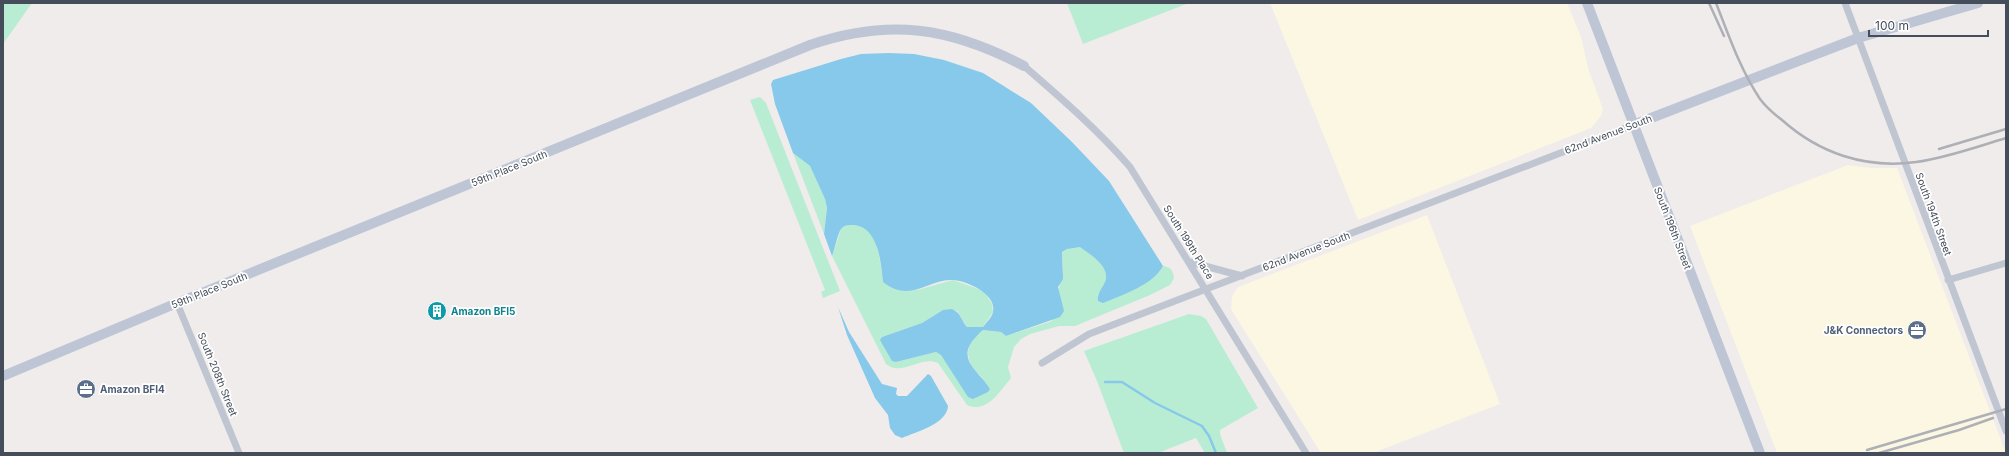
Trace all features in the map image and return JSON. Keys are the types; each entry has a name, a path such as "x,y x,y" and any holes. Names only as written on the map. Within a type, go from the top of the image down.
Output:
{"street":[{"name":"South 196th Street","path":"1587,3 1760,453"},
{"name":"South 194th Street","path":"1845,3 2006,431"},
{"name":"62nd Avenue South","path":"1042,363 1089,334 1207,290 1633,124 1858,38 1978,3"},
{"name":"59th Place South","path":"3,376 177,303 810,45 837,36 868,31 902,29 934,32 961,38 1001,54 1024,66"},
{"name":"South 199th Place","path":"1024,66 1065,100 1110,144 1130,167 1190,262 1306,453"},
{"path":"1190,262 1242,276"},
{"path":"1948,280 2006,263"},
{"name":"South 208th Street","path":"177,303 239,453"}],"shaded area":[{"path":"1270,3 1567,3 1581,37 1589,71 1603,109 1601,116 1591,128 1358,220"},
{"path":"1848,165 1871,168 1897,168 2006,453 1777,453 1690,226"},
{"path":"1427,215 1500,404 1373,453 1321,453 1231,309 1232,296 1238,287"}],"green space":[{"path":"3,3 32,3 3,44"},
{"path":"1067,3 1189,3 1083,44"},
{"path":"760,97 766,103 840,291 823,298 821,292 825,290 750,100"},
{"path":"793,153 810,166 825,199 827,208 824,234"},
{"path":"845,225 862,227 871,233 878,253 883,281 917,290 953,280 985,292 992,304 993,312 983,327 967,327 957,311 943,310 922,323 882,337 896,362 936,352 984,379 973,368 970,361 968,355 971,342 983,330 1001,332 1006,336 1052,321 1063,269 1062,252 1067,249 1080,246 1101,264 1106,274 1106,281 1097,296 1159,272 1163,266 1171,269 1174,278 1170,285 1150,295 1075,326 1059,326 1030,334 1021,339 1014,347 1008,367 1011,378 998,395 987,404 974,407 967,405 938,363 932,361 898,368 886,364 832,256 841,229"},
{"path":"1189,314 1201,316 1206,319 1258,408 1220,430 1227,453 1205,453 1196,438 1158,453 1124,453 1084,351"}],"water":[{"path":"861,54 914,54 944,60 983,73 1031,103 1072,142 1109,181 1163,266 1152,279 1145,284 1103,303 1098,301 1098,299 1106,278 1106,273 1100,262 1080,247 1067,249 1062,252 1063,279 1058,287 1064,311 1060,317 1006,336 1001,332 983,330 980,332 969,346 969,360 990,389 988,392 973,399 968,397 941,355 936,352 896,362 892,361 880,340 882,337 922,323 943,310 952,309 955,311 967,327 983,327 993,312 993,305 986,294 966,283 953,280 944,280 911,291 902,291 893,288 883,282 879,255 873,238 868,231 861,227 849,225 841,229 832,256 824,234 827,208 825,199 810,166 793,153 775,104 771,84 773,80"},
{"path":"838,307 849,332 882,384 897,388 896,394 898,396 907,396 928,374 931,376 948,406 942,418 922,430 902,438 895,435 890,428 888,415 875,398 847,335"}],"waterway":[{"path":"1105,382 1122,382 1155,403 1202,426 1209,436 1216,453"}],"railway":[{"path":"1709,3 1724,36"},
{"path":"1716,3 1730,40 1753,88 1760,99 1773,113 1796,132 1827,150 1861,160 1897,164 1938,158 2006,138"},
{"path":"1939,149 2006,129"},
{"path":"1867,450 2006,409"},
{"path":"1879,453 1959,430 1993,418"}],"place":[{"name":"Amazon BFI5","path":"437,311"},
{"name":"J&K Connectors","path":"1917,330"},
{"name":"Amazon BFI4","path":"86,389"}]}
